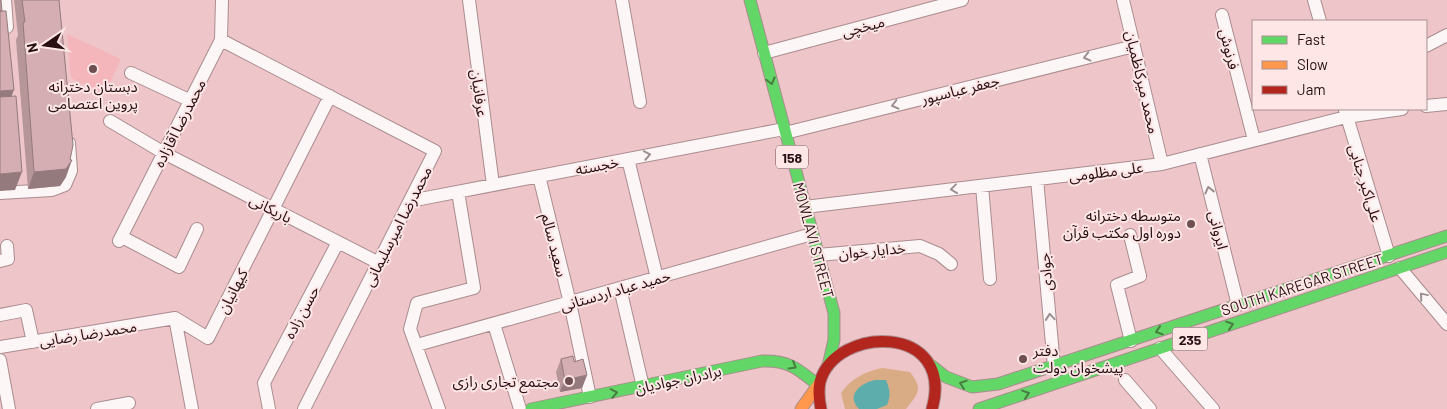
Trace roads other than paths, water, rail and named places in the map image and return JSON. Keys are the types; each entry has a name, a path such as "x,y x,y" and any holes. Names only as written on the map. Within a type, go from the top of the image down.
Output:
{"main road":[{"name":"MOWLAVI STREET","path":"750,0 834,313 835,340 828,366"},
{"name":"SOUTH KAREGAR STREET","path":"828,366 839,355 856,346 886,341 899,342 919,352 946,377 972,387 998,384 1447,236"},
{"name":"235","path":"1400,268 1447,252"},
{"path":"1389,256 1400,268"},
{"name":"SOUTH KAREGAR STREET","path":"979,409 1400,268"},
{"name":"برادران جوادیان","path":"531,409 762,361 784,360 792,364 818,385"},
{"path":"801,409 818,385 821,376 828,366"},
{"path":"932,366 937,383 936,398 932,409"},
{"path":"818,385 821,409"}],"street":[{"path":"5,0 8,40"},
{"name":"محمدرضا آقازاده","path":"196,229 179,267 120,239 222,40 222,0"},
{"name":"عرفانیان","path":"469,0 479,89 493,185"},
{"path":"622,0 640,102"},
{"name":"میخچی","path":"764,52 962,0"},
{"name":"محمد میرکاظمیان","path":"1123,0 1162,164"},
{"path":"1314,0 1320,20"},
{"name":"فرنوش","path":"1222,15 1254,140"},
{"path":"1427,45 1447,35"},
{"name":"محمدرضا امیرسلیمانی","path":"222,40 436,151 304,409"},
{"name":"جعفر عباسپور","path":"785,131 1134,46"},
{"path":"131,73 190,101"},
{"path":"273,209 330,96"},
{"path":"1427,106 1447,104"},
{"name":"علی مظلومی","path":"805,207 1162,164 1254,140 1345,113 1388,110"},
{"name":"علی‌اکبر جنابی","path":"1345,113 1389,256"},
{"name":"باریکانی","path":"110,121 164,153 379,263"},
{"path":"0,193 19,187 52,190 65,185 71,171 67,126"},
{"name":"خجسته","path":"410,201 785,131"},
{"name":"ایروانی","path":"1200,154 1238,305"},
{"path":"628,159 657,278"},
{"name":"سعید سالم","path":"539,176 570,302 590,397"},
{"name":"جوادی","path":"1037,179 1054,366"},
{"path":"982,186 990,279"},
{"path":"439,409 410,329 417,303 474,288 458,192"},
{"name":"کیهانیان","path":"175,318 208,338 273,209"},
{"name":"حمید عباد اردستانی","path":"417,346 812,234"},
{"path":"1130,235 1140,276 1116,285 1131,340"},
{"name":"حسن زاده","path":"269,409 264,383 338,242"},
{"name":"خدایار خوان","path":"818,255 889,243 920,246 939,254 951,264"},
{"path":"0,261 8,259 7,246"},
{"path":"1400,268 1447,324"},
{"path":"620,288 643,387"},
{"path":"0,315 26,310 33,342"},
{"path":"175,318 192,409"},
{"name":"محمدرضا رضایی","path":"0,347 175,318"},
{"path":"494,324 520,409"},
{"path":"1160,348 1213,409"},
{"path":"0,360 9,409"},
{"path":"1124,380 1150,409"},
{"path":"97,409 129,403"}],"water":[{"path":"875,380 886,380 890,392 887,405 877,409 859,409 854,399 856,390"}],"place":[{"name":"دبستان دخترانه پروین اعتصامی","path":"93,69"},
{"name":"متوسطه دخترانه دوره اول مکتب قرآن","path":"1191,224"},
{"name":"دفتر پیشخوان دولت","path":"1023,359"},
{"name":"مجتمع تجاری رازی","path":"569,381"}]}
